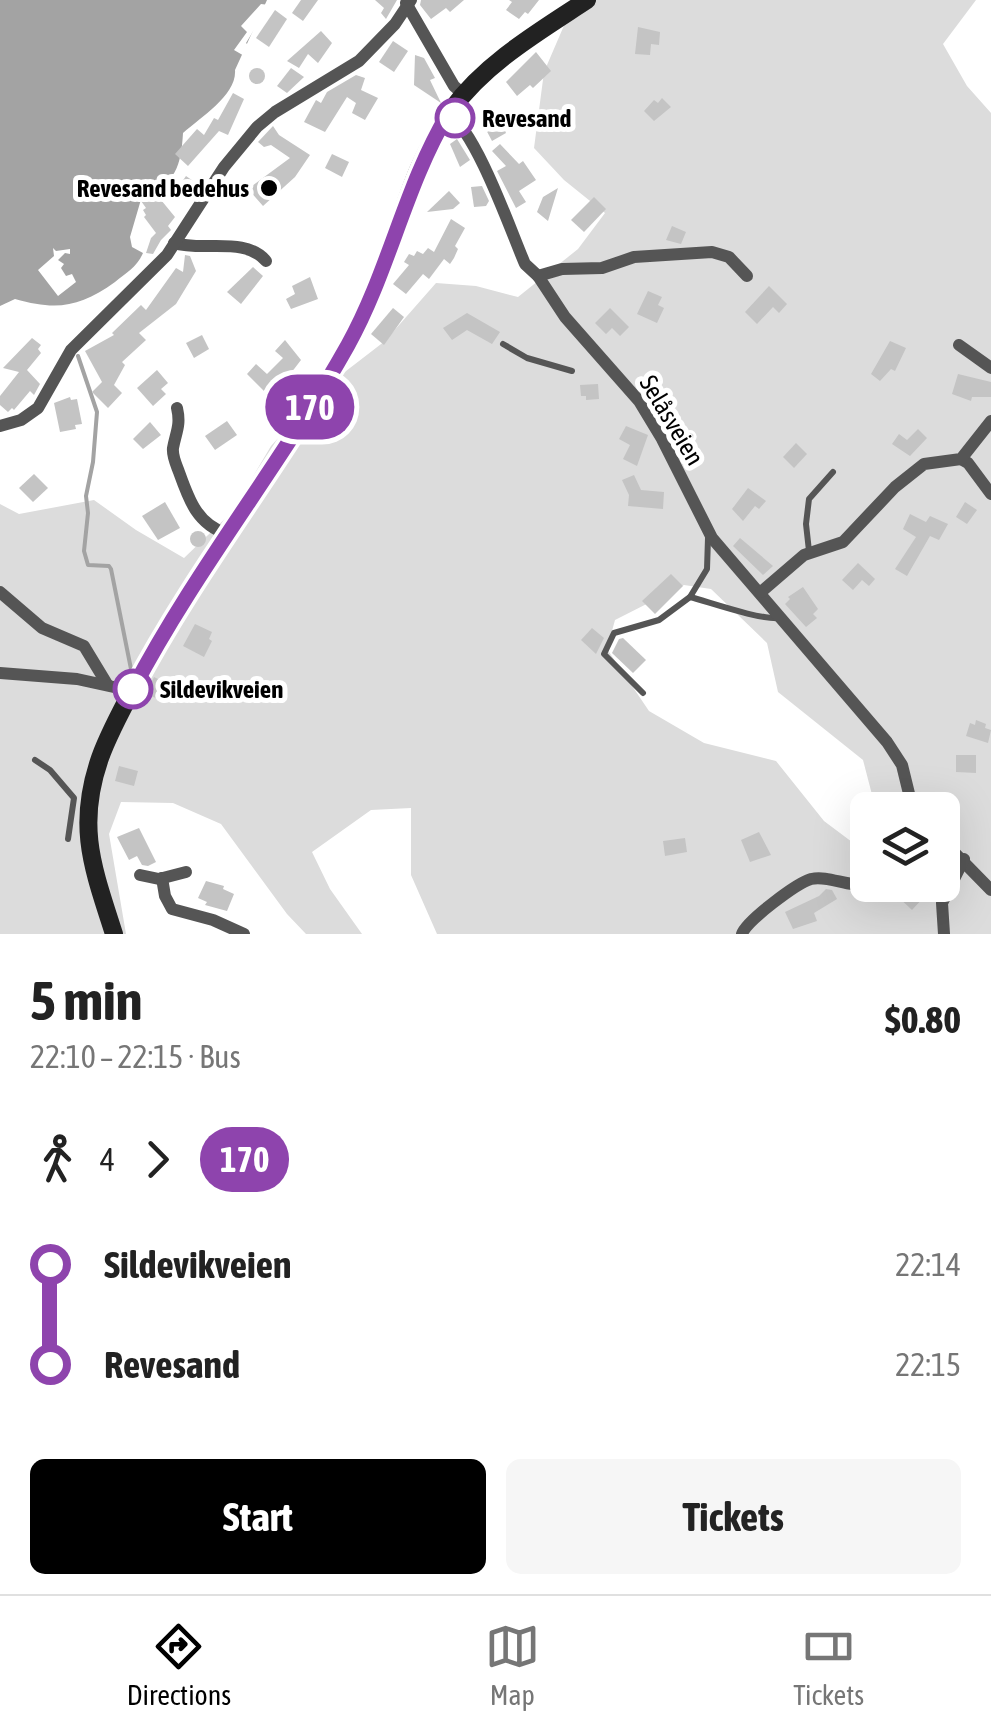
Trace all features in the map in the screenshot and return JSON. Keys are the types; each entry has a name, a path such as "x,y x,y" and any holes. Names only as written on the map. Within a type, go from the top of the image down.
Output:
{"main road":[{"path":"114,934 80,815 100,757 132,690 183,600 325,384 359,324 421,166 448,114 463,94 515,50 586,0"}],"street":[{"path":"407,2 454,86 463,94"},
{"path":"0,426 21,420 38,408 71,350 167,255 224,167 257,127 274,112 359,61 394,24 407,2"},
{"name":"Selåsveien","path":"448,114 458,120 472,145 525,264 538,276 564,317 639,401 708,531 897,756 908,792"},
{"path":"174,243 198,248 238,247 255,251 266,261"},
{"path":"538,276 562,269 602,268 634,257 712,252 728,257 748,276"},
{"path":"959,345 991,368"},
{"path":"177,408 180,430 173,455 186,494 208,527 227,534"},
{"path":"960,459 991,421"},
{"path":"761,592 809,552 833,548 842,542 924,464 960,459 991,494"},
{"path":"0,592 42,628 84,646 107,684"},
{"path":"0,673 132,690"},
{"path":"960,856 991,890"},
{"path":"944,934 942,903 964,860"},
{"path":"140,875 162,878 186,872"},
{"path":"162,878 172,910 213,920 244,934"},
{"path":"742,934 754,918 807,881 830,880 850,885"}],"lane":[{"path":"502,344 528,358 572,371"},
{"path":"809,552 809,499 833,472"},
{"path":"643,694 617,670 604,654 604,648 614,633 658,620 690,598 707,570 708,531"},
{"path":"690,598 767,619 781,618"},
{"path":"35,760 50,770 74,798 80,815 68,839"}],"shaded area":[{"path":"0,0 267,0 230,88 217,105 183,133 181,155 169,179 142,196 130,237 132,247 143,253 141,258 102,290 79,302 43,305 15,299 0,306"},
{"path":"575,0 976,0 943,44 967,86 991,113 991,934 437,934 411,875 411,808 371,810 312,852 330,889 362,934 306,934 221,824 173,803 121,802 109,834 126,934 0,934 0,504 19,514 94,500 184,558 232,512 271,446 324,388 385,341 436,283 476,286 518,297 578,249 605,213 564,180 534,148 544,72","holes":["684,585 711,589 767,643 778,692 863,760 871,792 960,792 960,902 850,902 850,840 824,821 776,761 704,743 649,711 607,649 615,620"]}],"pier":[{"path":"261,4 269,5 246,43 250,47 246,57 234,50 247,32 241,26"},
{"path":"53,248 70,249 70,254 65,253 58,260 64,264 61,268 66,276 72,274 76,282 58,296 38,270 54,256"}],"building":[{"path":"301,0 318,0 303,21 292,13"},
{"path":"375,0 397,0 386,19 381,13 384,8"},
{"path":"421,0 464,0 450,12 446,8 431,19 420,5"},
{"path":"509,0 539,0 519,19 506,10 512,2"},
{"path":"275,10 287,19 269,47 256,38"},
{"path":"638,27 660,32 659,45 651,44 650,55 635,54"},
{"path":"321,31 332,43 318,63 308,54 299,68 287,61"},
{"path":"393,41 408,51 394,72 379,62"},
{"path":"536,52 551,71 533,88 530,85 517,96 506,82"},
{"path":"415,55 424,58 435,78 430,80 441,103 414,85"},
{"path":"257,68 265,76 257,84 249,76"},
{"path":"291,68 304,77 287,93 277,86"},
{"path":"356,75 365,78 361,90 378,98 365,120 352,113 356,103 347,97 325,132 304,122 316,100 321,103 327,92"},
{"path":"233,93 244,99 228,135 219,131 188,166 175,154 197,129 204,135"},
{"path":"662,98 671,107 654,121 644,111 654,100 658,103"},
{"path":"503,113 508,122 503,126 506,133 492,141 483,124"},
{"path":"273,126 279,135 310,155 295,177 263,206 248,189 290,158 271,145 264,147 258,142"},
{"path":"457,139 470,160 460,167 450,144"},
{"path":"500,144 519,164 523,161 536,180 519,191 526,202 516,208 497,171 506,166 492,151"},
{"path":"332,154 349,162 342,177 325,168"},
{"path":"186,176 199,185 190,198 177,189"},
{"path":"482,186 489,201 486,206 474,207 471,187"},
{"path":"558,188 548,221 537,212 543,197"},
{"path":"152,189 175,217 168,226 171,230 153,254 146,253 156,233 144,217 146,208 139,198"},
{"path":"449,191 460,203 453,209 427,212"},
{"path":"594,197 606,209 584,232 571,220"},
{"path":"451,219 465,228 455,246 458,249 454,258 450,264 444,259 429,279 423,274 406,294 393,284 409,265 404,262 417,251 423,254 428,248 434,252"},
{"path":"672,226 686,232 681,244 666,240"},
{"path":"185,255 190,256 196,271 176,304 139,333 146,340 122,362 125,365 114,385 122,393 108,408 92,392 102,382 85,351 114,335 141,305 146,310 176,268 183,272"},
{"path":"253,267 263,276 241,304 227,292"},
{"path":"310,277 318,299 291,309 286,299 295,294 292,286"},
{"path":"769,286 787,304 779,313 773,307 757,324 745,312"},
{"path":"648,291 662,297 658,305 664,308 657,323 637,314"},
{"path":"393,308 404,317 384,345 371,334"},
{"path":"610,308 629,327 620,336 612,328 606,334 595,323"},
{"path":"467,313 500,332 492,344 467,330 452,340 443,328"},
{"path":"202,335 209,349 194,358 186,343"},
{"path":"32,338 41,345 41,353 27,370 40,384 34,395 30,391 8,412 0,405 0,396 19,372 3,368"},
{"path":"285,340 301,360 278,390 271,383 264,391 247,374 256,364 267,374 283,358 275,351"},
{"path":"890,341 906,348 895,371 891,369 880,381 871,374"},
{"path":"157,370 168,383 161,389 166,394 153,406 137,388"},
{"path":"958,374 991,382 991,397 972,397 971,401 952,394"},
{"path":"598,384 599,399 586,400 586,396 581,396 580,385"},
{"path":"70,397 77,399 82,424 60,432 54,403"},
{"path":"227,421 237,435 215,450 205,436"},
{"path":"150,422 161,435 143,449 133,439"},
{"path":"626,426 648,435 637,466 623,459 630,445 619,439"},
{"path":"918,429 927,438 910,456 892,444 899,434 907,440"},
{"path":"796,443 807,454 794,468 783,457"},
{"path":"34,474 48,488 33,502 19,488"},
{"path":"634,475 641,490 664,492 663,509 628,506 629,495 622,480"},
{"path":"748,488 766,501 759,509 755,506 743,521 732,509"},
{"path":"165,502 180,528 158,540 142,516"},
{"path":"965,502 977,510 967,524 956,517"},
{"path":"910,514 926,522 930,516 948,524 939,540 930,536 907,576 895,569 916,537 903,529"},
{"path":"198,531 206,539 198,547 190,539"},
{"path":"740,538 773,566 763,575 733,546"},
{"path":"858,563 875,579 869,586 862,580 853,590 842,580"},
{"path":"671,574 683,586 655,614 642,601"},
{"path":"803,587 818,609 813,614 817,618 806,627 785,604 788,597"},
{"path":"195,624 212,632 204,657 183,646"},
{"path":"592,628 604,638 596,654 581,640"},
{"path":"623,638 646,660 633,673 612,653"},
{"path":"154,677 166,683 158,699 146,694"},
{"path":"976,720 991,730 988,743 966,736 970,723 975,725"},
{"path":"956,755 976,755 976,773 956,772"},
{"path":"119,766 138,771 134,786 115,781"},
{"path":"139,828 156,862 148,866 142,865 137,856 129,860 117,837"},
{"path":"759,832 771,855 750,862 741,840"},
{"path":"685,838 687,852 665,856 663,841"},
{"path":"206,881 224,886 234,894 227,911 205,905 207,902 198,898"},
{"path":"826,889 832,890 837,899 814,913 817,921 793,929 785,912"},
{"path":"904,902 919,902 912,910"}],"waterway":[{"path":"78,356 97,412 86,496 84,551 88,565 111,569 131,669"}],"bus line":[{"name":"170","path":"133,689 183,600 348,346 429,146 448,114 455,118"}],"place":[{"name":"Revesand","path":"455,118"},
{"name":"Revesand bedehus","path":"269,188"},
{"name":"Sildevikveien","path":"133,689"}]}
